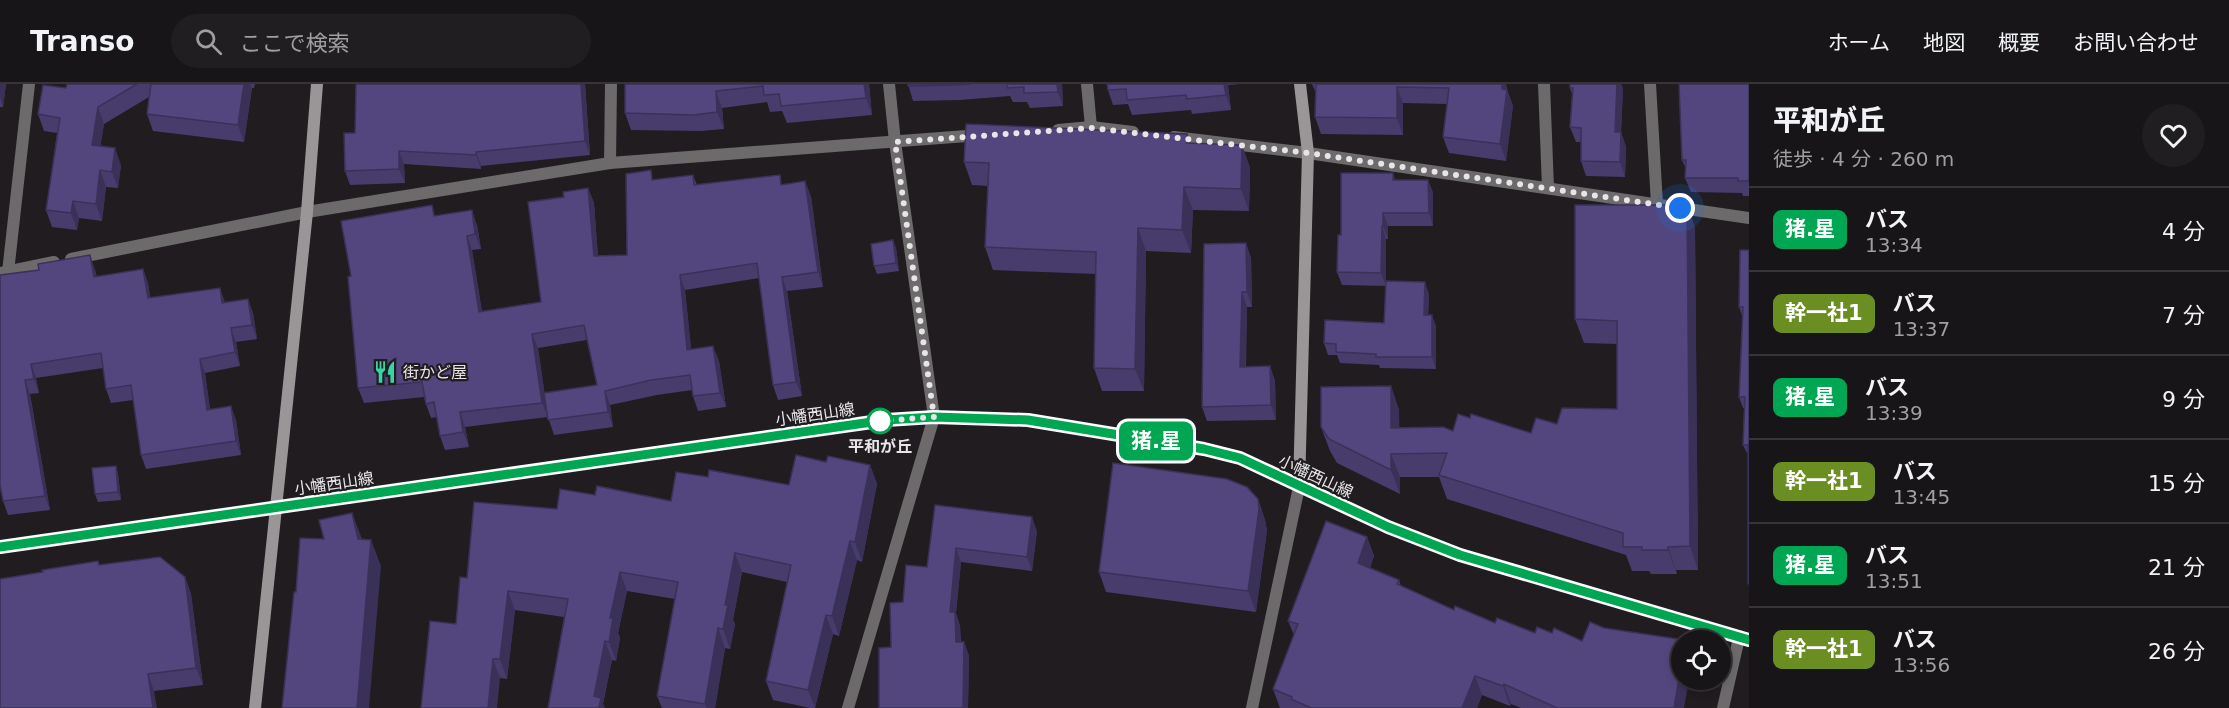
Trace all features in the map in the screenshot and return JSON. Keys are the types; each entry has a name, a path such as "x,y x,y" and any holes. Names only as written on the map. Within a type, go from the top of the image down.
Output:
{"street":[{"path":"29,84 4,272 307,212 610,163 987,135"},
{"path":"255,708 307,212 316,84"},
{"path":"610,163 611,84"},
{"path":"848,708 934,417 895,142 890,84"},
{"path":"1087,84 1091,128"},
{"path":"1252,708 1299,487 1308,153 1300,84"},
{"path":"1544,84 1548,188"},
{"path":"1650,84 1657,204"},
{"path":"1045,131 1091,128 1308,153 1749,218"},
{"name":"小幡西山線","path":"0,547 886,420 934,417 1028,420 1204,449 1240,458 1388,527 1460,555 1744,639"},
{"path":"1723,708 1744,639"}],"building":[{"path":"67,84 137,84 98,107 92,145 115,148 112,172 100,170 96,204 73,201 71,213 46,210 60,118 38,114 43,85 66,88"},
{"path":"151,84 244,84 238,125 147,114"},
{"path":"356,84 581,84 585,141 476,152 476,155 399,151 399,169 345,171 344,133 355,133"},
{"path":"625,84 864,84 866,98 781,106 779,94 764,95 763,86 716,91 717,112 694,115 625,113"},
{"path":"908,84 971,84 908,86"},
{"path":"1007,84 1057,84 1058,92 1024,93 1024,87 1007,88"},
{"path":"1107,84 1224,84 1226,95 1187,99 1186,95 1127,100 1126,89 1108,90"},
{"path":"1316,84 1502,84 1502,89 1507,90 1500,144 1443,137 1449,88 1397,87 1397,118 1315,117"},
{"path":"1570,84 1617,84 1615,132 1621,132 1620,162 1581,161 1581,128 1570,127 1573,88 1570,88"},
{"path":"1679,84 1749,84 1749,181 1738,181 1738,178 1685,178 1686,160 1682,160"},
{"path":"966,124 1187,134 1187,143 1242,145 1241,189 1184,187 1182,230 1138,228 1135,369 1094,368 1096,252 985,247 989,163 964,162"},
{"path":"651,170 652,180 693,175 694,185 780,175 781,185 805,181 818,272 782,277 796,382 773,385 757,263 680,275 687,350 713,346 720,393 693,396 690,375 651,380 605,391 608,412 548,420 544,393 597,385 584,325 532,334 542,403 460,412 463,432 440,436 434,402 426,404 422,382 358,388 348,277 351,276 341,221 432,205 434,216 472,210 475,234 467,236 479,312 541,302 528,202 564,197 563,192 588,188 594,256 627,255 626,174"},
{"path":"1341,173 1393,173 1393,180 1428,180 1429,213 1383,213 1381,273 1337,272 1338,235 1341,235"},
{"path":"1575,205 1687,205 1690,546 1668,547 1668,550 1623,547 1623,533 1439,475 1447,453 1391,454 1391,470 1329,439 1321,427 1321,387 1391,386 1391,428 1443,427 1453,431 1458,414 1470,418 1471,414 1531,433 1536,418 1557,424 1562,408 1617,409 1617,321 1575,319"},
{"path":"893,240 896,263 874,266 871,244"},
{"path":"1246,243 1247,292 1242,292 1240,367 1270,366 1271,405 1202,407 1204,244"},
{"path":"1740,250 1749,250 1749,583 1748,445 1743,445 1745,397 1739,397 1743,307 1739,307"},
{"path":"90,255 94,277 143,269 148,298 220,288 222,303 248,299 252,325 231,328 235,352 200,359 207,410 231,406 236,441 141,455 131,385 106,389 101,353 31,364 34,379 25,380 45,496 3,501 0,485 0,275 39,270 38,264"},
{"path":"1386,281 1425,282 1424,315 1432,315 1432,357 1376,357 1376,354 1336,352 1336,344 1324,343 1325,320 1384,323"},
{"path":"796,455 826,462 828,456 870,465 855,542 850,541 832,616 826,615 808,690 766,681 791,565 735,553 725,605 728,605 723,629 718,628 705,704 657,696 678,582 620,572 610,618 613,618 609,642 605,641 594,696 601,698 599,708 548,708 568,599 508,591 500,659 493,659 488,708 421,708 430,621 456,624 460,577 467,578 474,502 557,509 560,489 595,495 597,486 671,501 676,472 708,477 709,470 789,485"},
{"path":"1113,463 1227,479 1247,487 1258,499 1259,509 1248,591 1099,572"},
{"path":"116,466 118,492 95,494 92,468"},
{"path":"935,505 1032,517 1027,557 956,548 950,612 955,612 956,642 964,642 963,708 879,708 879,648 891,647 890,603 903,602 906,565 927,567"},
{"path":"352,513 358,539 371,540 357,708 282,708 300,538 324,539 319,520"},
{"path":"1326,521 1367,537 1358,563 1399,580 1397,584 1454,610 1455,606 1495,623 1497,618 1535,633 1537,627 1552,633 1554,628 1582,641 1590,622 1604,628 1671,638 1671,690 1677,690 1674,708 1557,708 1504,684 1503,686 1475,676 1462,708 1311,708 1273,689 1298,624 1288,621"},
{"path":"160,557 185,577 196,668 148,674 153,708 0,708 0,579 98,561 99,565"}],"bus line":[{"name":"猪.星","path":"0,547 886,420 934,417 1028,420 1204,449 1240,458 1388,527 1460,555 1749,640"}],"place":[{"name":"街かど屋","path":"385,372"},
{"name":"平和が丘","path":"880,421"}],"route":[{"path":"880,421 934,417 895,142 1091,128 1308,153 1680,208"}]}
